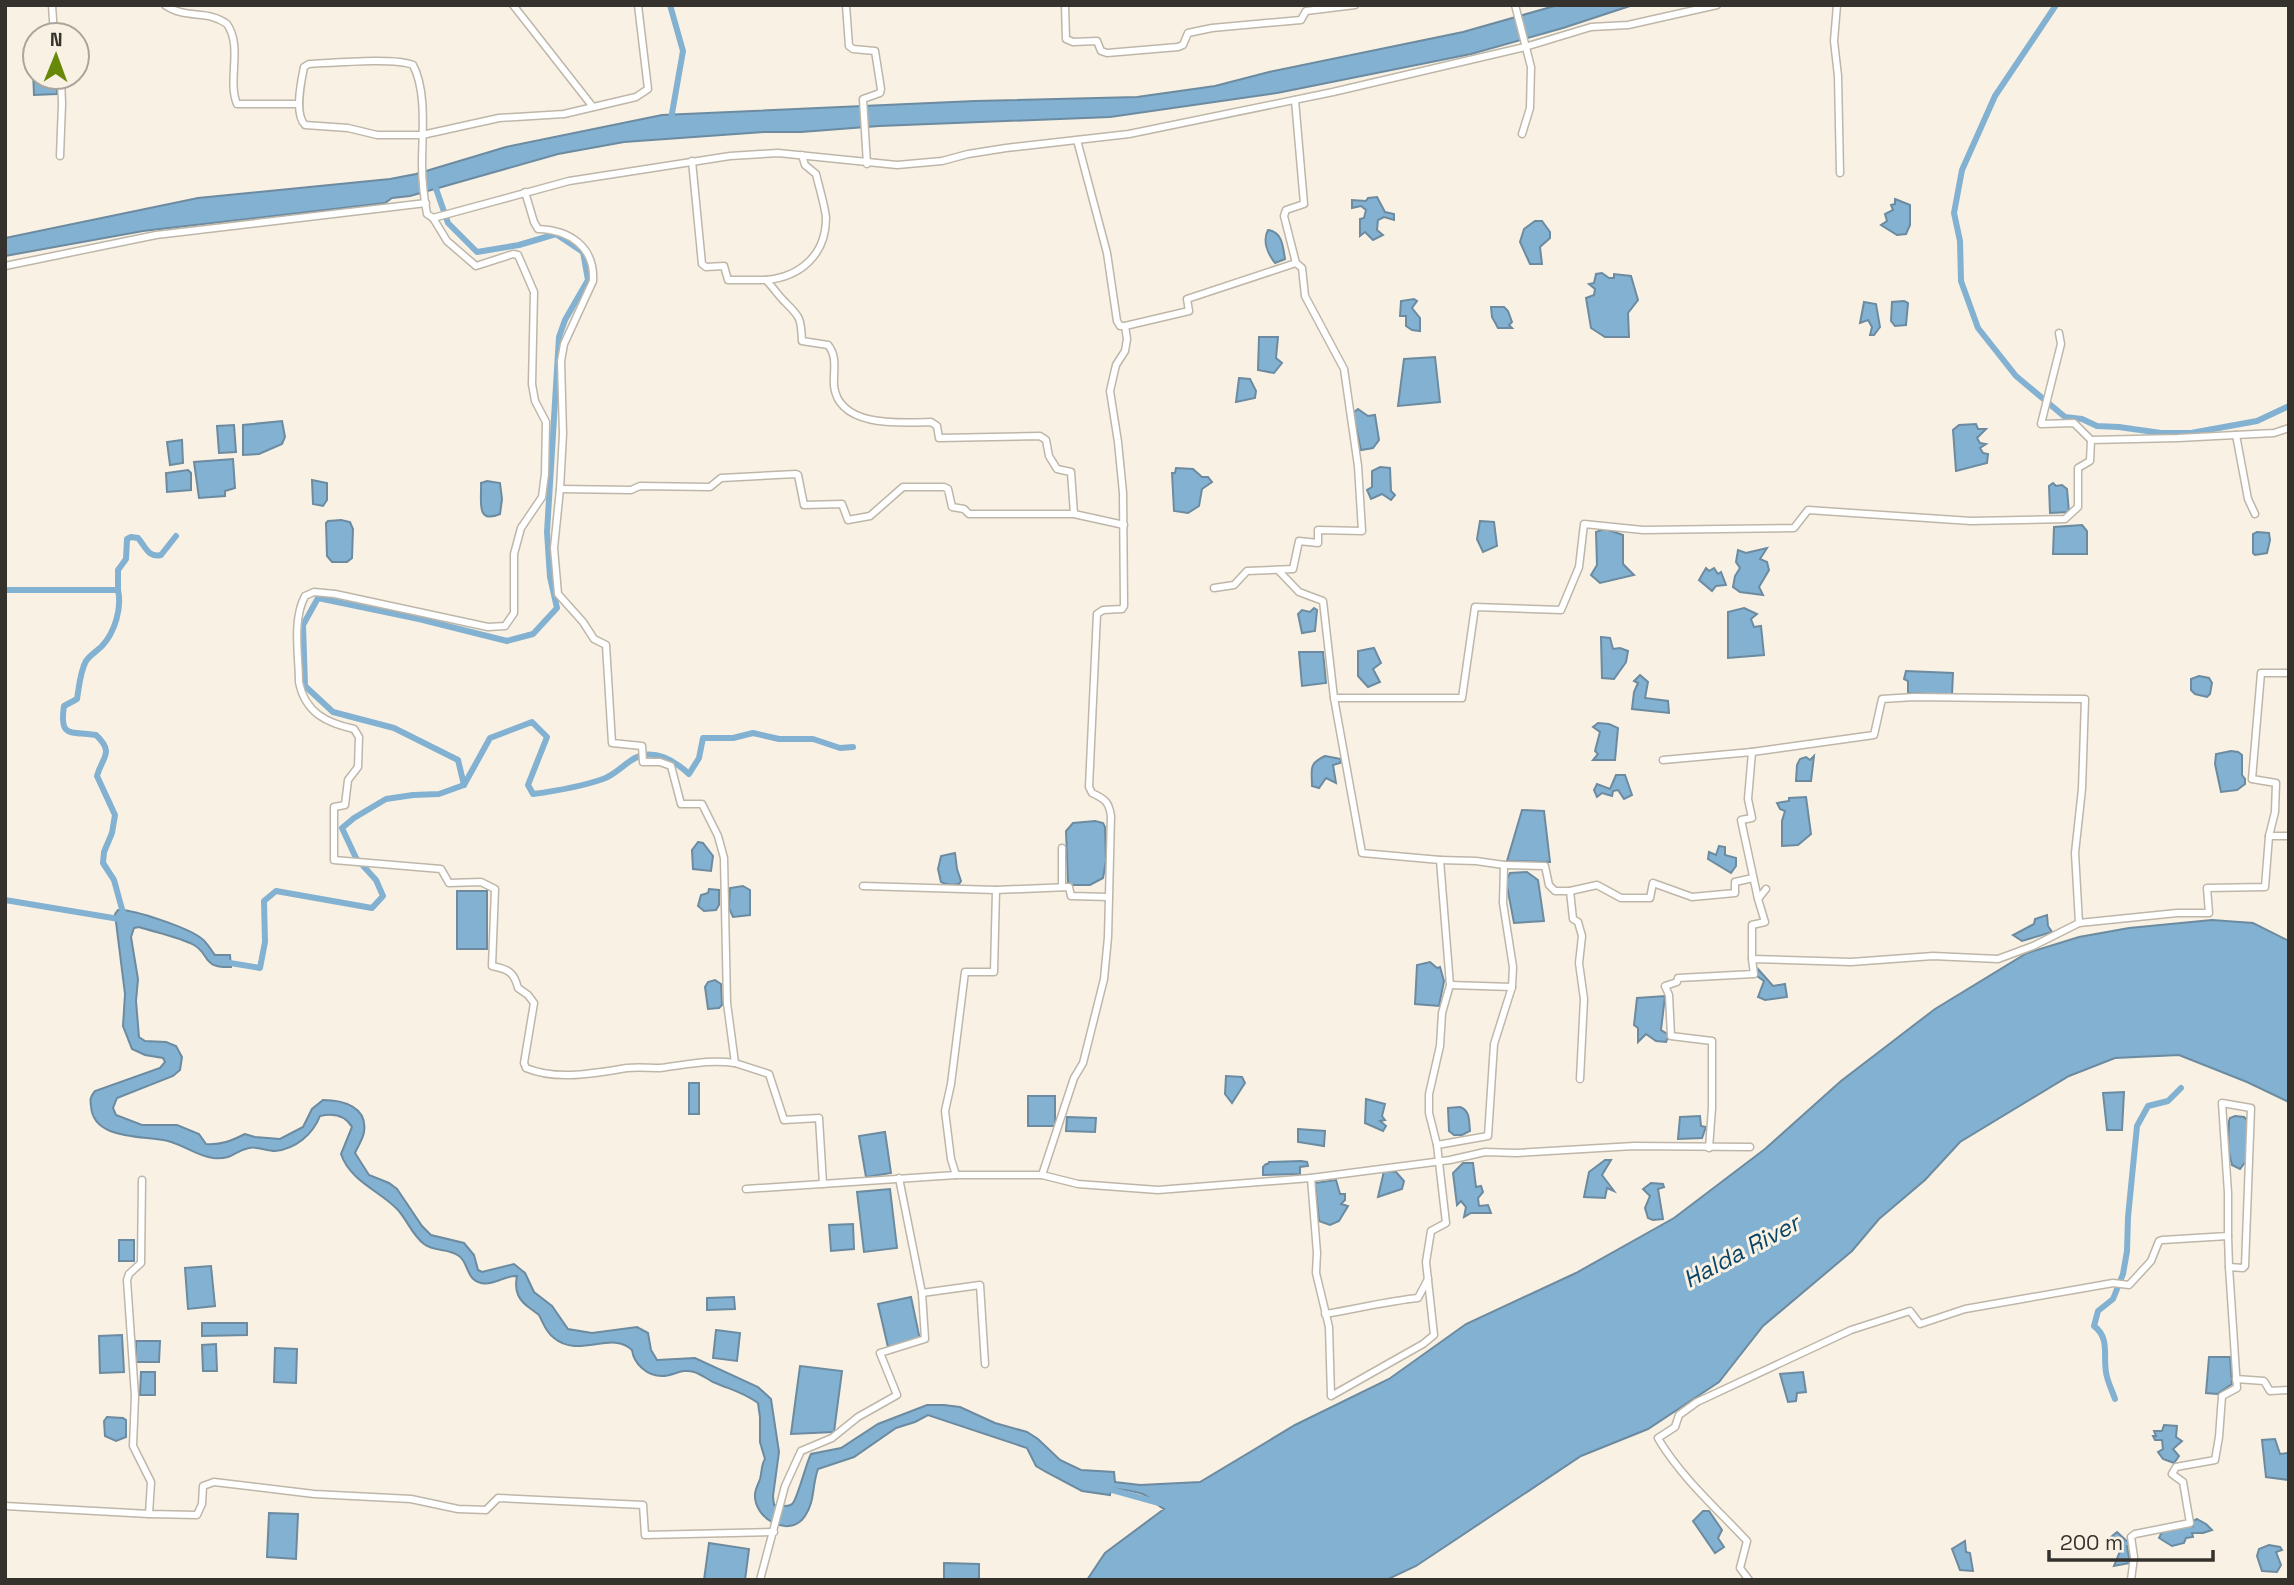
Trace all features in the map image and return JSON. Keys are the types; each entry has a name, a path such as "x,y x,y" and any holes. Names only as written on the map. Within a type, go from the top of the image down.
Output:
{"street":[{"path":"165,5 180,14 207,15 227,24 234,39 237,104 299,104"},
{"path":"513,5 593,107"},
{"path":"638,5 648,89 636,97 564,114 499,118 422,135 377,135 348,128 305,125 301,121 299,104 304,68 307,64 407,62 413,65 422,107 422,135 422,166 427,214 436,218 580,178 692,161 764,153 897,165 1129,134 1295,100 1591,27 1628,25 1717,5"},
{"path":"846,5 850,48 873,51 876,54 881,92 863,99 867,164"},
{"path":"1065,5 1066,40 1097,41 1101,51 1107,53 1178,47 1183,45 1188,33 1212,28 1301,20 1306,11 1355,5"},
{"path":"1837,5 1834,41 1838,76 1840,173"},
{"path":"1516,7 1531,67 1530,108 1522,134"},
{"path":"60,156 62,91"},
{"path":"1214,588 1234,585 1247,571 1293,569 1299,541 1318,542 1318,530 1362,531 1358,466 1344,369 1305,296 1302,268 1296,263 1284,216 1286,210 1304,204 1295,100"},
{"path":"1077,140 1107,253 1120,327 1189,311 1187,299 1296,263"},
{"path":"692,161 702,264 706,267 724,266 728,281 766,279 790,276 814,257 820,244 824,210 816,174 805,165 802,155"},
{"path":"525,192 538,229 553,230 578,240 589,257 593,271 593,281 562,352 560,489 554,548 558,572 557,589 594,639 606,645 612,743 642,746 643,762 671,765 681,804 702,804 708,821 718,836 724,858 727,1003 735,1063"},
{"path":"5,266 156,235 425,199"},
{"path":"436,218 447,241 476,266 513,254 518,255 532,286 533,384 535,401 546,422 542,497 522,528 514,554 514,613 505,626 488,627 458,622 335,594 314,592 305,596 298,620 301,692 316,713 331,724 354,729 359,737 358,766 348,780 345,805 334,807 334,858 346,862 441,869 449,883 481,882 495,889 492,966 508,970 515,978 518,988 534,1003 524,1063 526,1068 563,1074 596,1074 707,1060 735,1063 769,1074 784,1120 819,1118 823,1184"},
{"path":"766,279 800,318 802,341 828,345 834,351 834,387 838,401 852,412 880,422 931,422 937,426 939,438 1040,436 1046,440 1049,457 1057,468 1071,472 1074,514"},
{"path":"1042,1175 1073,1078 1083,1063 1104,979 1110,897 1111,816 1110,805 1106,799 1092,793 1090,787 1091,723 1097,617 1101,610 1120,610 1124,606 1121,466 1110,391 1116,365 1125,351 1125,326"},
{"path":"2059,332 2061,344 2041,424 2074,423 2091,440 2274,433 2289,428"},
{"path":"2236,435 2248,499 2255,513"},
{"path":"1334,698 1462,698 1475,607 1560,610 1580,567 1584,524 1643,530 1794,528 1808,510 1971,521 2065,519 2078,507 2078,468 2090,461 2091,440"},
{"path":"560,489 631,490 639,486 710,486 721,478 796,474 804,505 842,504 848,520 870,516 902,486 946,488 952,507 964,509 969,514 1074,514 1124,525"},
{"path":"1279,571 1299,592 1323,601 1334,698 1362,853 1545,866 1549,885 1555,891 1570,891 1597,885 1621,898 1650,898 1653,883 1692,897 1735,893 1735,882 1753,878"},
{"path":"1752,959 1850,962 1933,956 1998,959 2033,946 2079,923 2177,913 2209,913 2207,888 2265,887 2276,783 2252,779 2261,673 2289,673"},
{"path":"1663,760 1752,752 1874,735 1882,699 2085,699 2082,789 2075,853 2079,923"},
{"path":"1709,1148 1712,1041 1671,1036 1669,995 1665,986 1677,982 1678,978 1754,974 1752,925 1765,922 1741,820 1752,818 1748,799 1752,752"},
{"path":"2269,836 2289,836"},
{"path":"1062,848 1062,887"},
{"path":"1311,1178 1316,1273 1329,1326 1331,1396 1423,1344 1434,1335 1426,1262 1431,1231 1446,1223 1437,1146 1429,1113 1429,1094 1440,1046 1442,1013 1450,985 1440,860"},
{"path":"1437,1146 1488,1136 1494,1044 1512,986 1513,967 1503,903 1504,865"},
{"path":"863,887 996,890 1069,887 1071,896 1110,897"},
{"path":"1758,899 1766,889"},
{"path":"956,1175 951,1159 945,1111 965,972 994,972 996,890"},
{"path":"1570,891 1573,919 1578,922 1582,936 1579,963 1584,999 1580,1079"},
{"path":"1450,985 1512,986"},
{"path":"2131,1580 2134,1557 2131,1537 2190,1523 2183,1482 2172,1474 2176,1467 2215,1460 2222,1396 2237,1388 2229,1267 2228,1193 2222,1103 2251,1108 2245,1266 2229,1267"},
{"path":"746,1189 956,1175 1042,1175 1078,1184 1158,1190 1311,1178 1485,1152 1516,1153 1634,1146 1749,1147"},
{"path":"760,1580 785,1486 801,1451 832,1438 858,1417 897,1395 880,1353 925,1339 922,1293 900,1178"},
{"path":"142,1181 141,1263 127,1280 135,1396 133,1446 151,1482 149,1514"},
{"path":"1749,1580 1741,1568 1747,1541 1699,1491 1668,1455 1658,1438 1675,1427 1679,1415 1697,1402 1851,1330 1910,1311 1920,1324 1965,1309 2113,1283 2129,1284 2151,1261 2162,1240 2228,1237"},
{"path":"1325,1314 1392,1300 1418,1298 1428,1279"},
{"path":"922,1293 980,1285 985,1364"},
{"path":"2236,1379 2264,1381 2270,1391 2289,1390"},
{"path":"5,1506 197,1515 202,1504 203,1486 214,1482 314,1494 411,1499 458,1510 486,1510 498,1498 643,1505 645,1535 774,1532"}],"water":[{"path":"1558,5 1633,5 1471,54 1277,93 1110,117 879,126 624,142 558,154 410,196 392,198 385,203 143,231 5,256 5,238 198,198 390,179 506,147 662,115 975,101 1137,97 1215,86 1269,72 1463,32"},
{"path":"34,91 57,91 57,94 34,95"},
{"path":"1377,197 1385,212 1394,214 1394,220 1384,217 1378,220 1377,230 1383,235 1373,240 1365,232 1360,236 1360,219 1364,218 1366,210 1361,206 1352,208 1352,200 1366,201 1368,198"},
{"path":"1895,199 1910,205 1910,225 1906,234 1897,235 1881,225 1887,221 1885,214 1893,210 1891,205 1895,204"},
{"path":"1535,221 1542,221 1550,232 1550,238 1540,247 1542,264 1530,264 1520,242 1524,229"},
{"path":"1268,230 1277,234 1283,246 1285,259 1275,263 1267,247"},
{"path":"1602,273 1609,278 1614,278 1614,274 1631,276 1638,300 1628,313 1629,337 1605,337 1591,328 1586,298 1594,295 1595,289 1589,284 1594,283 1596,274"},
{"path":"1401,301 1417,301 1412,308 1420,318 1420,331 1406,326 1406,316 1400,316"},
{"path":"1864,302 1876,304 1880,327 1874,335 1870,335 1872,327 1868,320 1860,323"},
{"path":"1892,302 1908,303 1906,325 1895,326 1891,321"},
{"path":"1491,307 1504,307 1508,311 1512,322 1509,325 1512,328 1498,328 1492,317"},
{"path":"1259,337 1278,337 1276,358 1282,363 1274,373 1258,370"},
{"path":"1435,357 1440,402 1398,406 1404,359"},
{"path":"1239,378 1250,379 1256,391 1255,398 1236,402"},
{"path":"1358,409 1368,416 1375,415 1379,440 1373,448 1361,450 1353,413"},
{"path":"282,421 285,437 282,444 259,454 243,455 243,425"},
{"path":"1976,424 1978,429 1986,429 1977,438 1980,443 1986,444 1980,448 1983,453 1988,454 1987,463 1956,471 1953,430 1959,425"},
{"path":"234,425 236,452 219,453 217,426"},
{"path":"182,440 183,463 170,465 167,442"},
{"path":"233,459 235,488 225,491 225,496 199,498 194,462"},
{"path":"1380,467 1390,468 1391,491 1395,495 1391,500 1382,494 1371,499 1367,490 1372,487 1372,471"},
{"path":"1176,468 1193,469 1212,482 1202,489 1199,506 1188,513 1174,511 1172,473 1175,473"},
{"path":"188,470 191,473 191,490 167,492 166,473"},
{"path":"312,480 327,483 327,500 323,506 313,504"},
{"path":"481,483 500,483 500,514 487,516 481,509"},
{"path":"2053,483 2067,489 2069,512 2050,513 2049,486"},
{"path":"341,520 350,522 353,529 352,558 347,562 332,562 327,556 326,523"},
{"path":"1480,521 1494,522 1497,546 1483,552 1477,539"},
{"path":"2082,525 2087,531 2087,554 2053,554 2054,527"},
{"path":"1605,529 1623,535 1623,564 1634,575 1600,583 1591,575 1597,565 1596,532"},
{"path":"2269,533 2267,553 2253,553 2253,534"},
{"path":"1767,548 1760,559 1767,562 1769,570 1759,587 1763,595 1740,592 1733,587 1740,568 1736,562 1738,550 1746,553"},
{"path":"1706,568 1709,571 1714,568 1718,574 1721,572 1726,585 1716,586 1712,591 1699,580"},
{"path":"1314,608 1317,610 1315,631 1302,633 1298,614 1302,610 1310,612"},
{"path":"1744,608 1757,614 1751,619 1754,627 1761,626 1764,655 1728,658 1728,612"},
{"path":"1601,637 1610,638 1613,649 1628,651 1626,662 1614,679 1602,678"},
{"path":"1374,648 1381,663 1373,669 1380,682 1368,687 1358,676 1358,651"},
{"path":"1299,652 1323,652 1326,683 1302,686"},
{"path":"1906,671 1953,673 1952,695 1908,693 1908,681 1904,679"},
{"path":"1640,675 1648,682 1645,698 1668,701 1669,713 1632,709 1638,683 1634,681"},
{"path":"2199,676 2209,678 2212,683 2207,697 2191,690 2191,679"},
{"path":"1598,723 1618,728 1615,760 1593,760 1598,754 1595,751 1600,732 1593,727"},
{"path":"2231,751 2242,755 2245,784 2237,790 2221,792 2215,764 2216,754"},
{"path":"1325,756 1341,759 1340,763 1333,765 1336,783 1326,778 1319,788 1312,786 1313,765"},
{"path":"1814,756 1811,781 1796,781 1800,759 1806,757 1810,760"},
{"path":"1616,775 1625,775 1632,795 1624,799 1618,790 1613,791 1612,796 1602,793 1597,797 1594,790 1597,784 1610,789"},
{"path":"1806,797 1811,834 1798,845 1782,846 1782,821 1785,811 1780,809 1777,803 1789,801 1789,798"},
{"path":"1522,810 1544,811 1550,862 1507,861"},
{"path":"1073,823 1103,823 1105,827 1106,861 1103,878 1090,885 1071,885 1068,882 1066,831"},
{"path":"698,842 703,843 713,856 711,871 693,869 692,850"},
{"path":"1719,846 1725,847 1725,855 1736,858 1736,866 1731,873 1708,859 1709,852 1716,855"},
{"path":"955,853 961,881 959,884 943,883 938,869 941,856"},
{"path":"1527,872 1538,880 1544,921 1514,923 1506,881 1510,873"},
{"path":"743,886 750,890 750,915 733,917 729,908 730,888"},
{"path":"709,889 719,890 719,905 716,910 704,911 698,906 701,895 708,893"},
{"path":"457,891 487,891 487,949 457,949"},
{"name":"Halda River","path":"118,910 148,916 194,934 205,942 215,955 230,955 231,967 211,963 199,949 188,942 139,927 134,928 131,937 138,979 136,1001 139,1037 145,1041 166,1042 176,1046 182,1057 180,1070 173,1076 117,1098 113,1108 116,1115 142,1125 177,1125 199,1134 206,1144 211,1144 226,1142 245,1134 280,1139 303,1127 312,1109 323,1100 338,1101 352,1107 362,1116 364,1123 363,1135 355,1153 369,1175 397,1189 431,1235 464,1243 474,1255 478,1270 482,1272 514,1264 525,1273 534,1292 552,1306 568,1329 592,1333 637,1327 648,1333 651,1350 657,1360 695,1358 758,1387 771,1399 779,1452 774,1505 784,1506 794,1501 811,1454 841,1448 878,1424 927,1405 960,1407 995,1423 1027,1432 1060,1460 1081,1470 1114,1472 1115,1482 1140,1485 1200,1482 1295,1425 1389,1379 1466,1324 1576,1273 1674,1218 1765,1149 1841,1081 1935,1009 2027,953 2079,937 2129,928 2212,920 2253,923 2289,941 2289,1102 2179,1055 2115,1058 2069,1076 1960,1142 1925,1180 1879,1219 1852,1251 1763,1326 1719,1382 1648,1429 1581,1456 1416,1566 1386,1580 1087,1580 1105,1553 1164,1509 1145,1495 1133,1491 1111,1488 1110,1495 1082,1491 1036,1466 1027,1448 928,1415 896,1428 854,1457 818,1469 805,1516 799,1523 791,1526 774,1523 760,1512 756,1504 756,1489 765,1459 760,1442 758,1403 694,1372 685,1371 662,1376 651,1374 638,1364 632,1350 624,1345 605,1343 574,1346 554,1338 539,1315 520,1299 516,1286 517,1276 490,1283 476,1281 459,1256 424,1244 391,1203 358,1179 341,1154 352,1127 342,1117 320,1116 303,1140 283,1150 244,1149 229,1157 220,1158 201,1155 168,1141 110,1131 100,1125 91,1106 95,1091 160,1068 165,1062 163,1058 145,1055 132,1049 123,1026 125,994 115,914"},
{"path":"2047,915 2048,926 2052,932 2022,941 2013,935 2034,924 2035,919"},
{"path":"1430,962 1437,968 1440,967 1444,981 1439,1006 1415,1004 1417,965"},
{"path":"1758,969 1773,986 1785,984 1787,997 1765,1000 1758,997 1764,981 1757,976"},
{"path":"715,980 721,984 722,1005 708,1009 705,987 708,982"},
{"path":"1665,996 1661,1030 1669,1035 1666,1042 1656,1041 1646,1034 1638,1042 1638,1028 1634,1025 1637,998"},
{"path":"1226,1076 1242,1077 1245,1083 1232,1103 1225,1094"},
{"path":"689,1083 699,1083 699,1114 689,1114"},
{"path":"2124,1092 2122,1130 2107,1130 2103,1093"},
{"path":"1028,1096 1055,1096 1055,1126 1028,1126"},
{"path":"1366,1099 1385,1104 1382,1116 1385,1120 1380,1121 1386,1126 1383,1131 1365,1123"},
{"path":"1460,1107 1467,1113 1470,1131 1454,1135 1449,1131 1448,1108"},
{"path":"1700,1116 1701,1126 1706,1127 1702,1138 1678,1139 1680,1117"},
{"path":"2235,1116 2244,1117 2248,1121 2246,1161 2240,1169 2232,1165 2228,1148 2229,1121"},
{"path":"1067,1117 1096,1118 1095,1132 1066,1131"},
{"path":"1298,1129 1325,1131 1324,1146 1298,1142"},
{"path":"885,1132 891,1173 866,1177 859,1136"},
{"path":"1605,1160 1611,1160 1602,1175 1614,1191 1607,1188 1605,1198 1584,1197 1589,1172"},
{"path":"1269,1162 1307,1162 1308,1166 1300,1167 1300,1174 1263,1175 1263,1167"},
{"path":"1463,1163 1473,1163 1476,1187 1481,1186 1483,1192 1478,1198 1479,1206 1488,1205 1491,1213 1471,1213 1464,1217 1466,1207 1461,1201 1457,1205 1453,1173"},
{"path":"1384,1171 1396,1172 1404,1181 1402,1189 1378,1197"},
{"path":"1336,1180 1340,1194 1345,1194 1345,1200 1341,1204 1348,1206 1339,1221 1330,1225 1319,1221 1315,1183"},
{"path":"1651,1183 1663,1184 1664,1187 1658,1189 1663,1219 1648,1218 1645,1208 1650,1196 1643,1189"},
{"path":"890,1189 897,1248 864,1252 857,1192"},
{"path":"853,1224 854,1249 831,1251 829,1225"},
{"path":"119,1240 134,1240 134,1261 119,1261"},
{"path":"211,1266 215,1306 188,1309 185,1268"},
{"path":"734,1297 735,1309 707,1310 707,1298"},
{"path":"911,1297 920,1340 888,1347 878,1304"},
{"path":"202,1323 247,1323 247,1335 202,1336"},
{"path":"716,1330 740,1333 737,1361 713,1358"},
{"path":"122,1335 124,1372 100,1373 99,1336"},
{"path":"136,1341 160,1341 159,1362 136,1362"},
{"path":"216,1344 217,1371 203,1371 202,1345"},
{"path":"275,1348 297,1349 296,1383 274,1382"},
{"path":"2209,1357 2230,1357 2232,1384 2217,1394 2206,1393"},
{"path":"800,1366 842,1371 834,1432 791,1434"},
{"path":"141,1372 155,1372 155,1395 140,1395"},
{"path":"1803,1372 1806,1392 1797,1393 1796,1401 1788,1402 1780,1374"},
{"path":"107,1417 126,1420 126,1437 116,1441 105,1436 104,1421"},
{"path":"2164,1425 2177,1426 2176,1437 2182,1441 2173,1449 2179,1456 2174,1463 2163,1459 2158,1452 2163,1449 2162,1440 2155,1440 2153,1436 2156,1436 2154,1431 2162,1431"},
{"path":"2275,1439 2280,1454 2289,1453 2289,1480 2266,1477 2262,1440"},
{"path":"1703,1511 1709,1511 1722,1530 1718,1538 1724,1547 1715,1553 1693,1521"},
{"path":"269,1513 298,1514 296,1559 267,1557"},
{"path":"2197,1519 2212,1530 2192,1533 2193,1537 2186,1538 2184,1543 2172,1546 2159,1538 2163,1530 2193,1526 2193,1521"},
{"path":"2117,1532 2131,1545 2127,1546 2130,1563 2114,1566 2121,1549 2118,1549 2111,1537"},
{"path":"1965,1541 1973,1571 1960,1570 1952,1549"},
{"path":"709,1543 749,1549 745,1580 704,1580"},
{"path":"2269,1545 2282,1550 2276,1552 2281,1565 2277,1572 2262,1571 2257,1556 2259,1549"},
{"path":"944,1563 979,1564 979,1580 944,1580"}],"waterway":[{"path":"670,5 683,51 671,119"},
{"path":"2056,5 1995,96 1962,170 1954,213 1960,241 1961,281 1978,328 2016,376 2065,417 2082,419 2097,426 2161,433 2191,433 2257,421 2289,406"},
{"path":"434,183 448,223 477,252 519,245 556,234 583,252 588,280 565,320 559,337 547,532 550,577 557,608 533,634 507,641 318,598 303,625 305,686 333,712 394,728 458,760 464,785"},
{"path":"118,590 118,570 126,559 127,539 138,538 147,551 153,555 161,555 176,536"},
{"path":"5,590 118,590 119,604 114,627 107,640 86,661 77,699 64,706 63,724 65,729 74,733 96,735 105,746 106,755 97,776 115,815 103,863 114,880 125,920 5,900"},
{"path":"224,962 260,968 265,942 264,901 276,891 372,908 383,896 376,880 356,858 342,828 386,799 439,794 464,785 490,738 532,722 547,737 528,785 533,794 603,779 635,758 649,754 664,757 689,774 699,758 703,738 733,738 753,733 779,739 813,739 840,748 853,747"},
{"path":"2115,1399 2105,1366 2104,1341 2094,1326 2098,1311 2113,1299 2123,1274 2137,1126 2148,1106 2168,1101 2181,1088"},
{"path":"1105,1488 1159,1503"}]}
